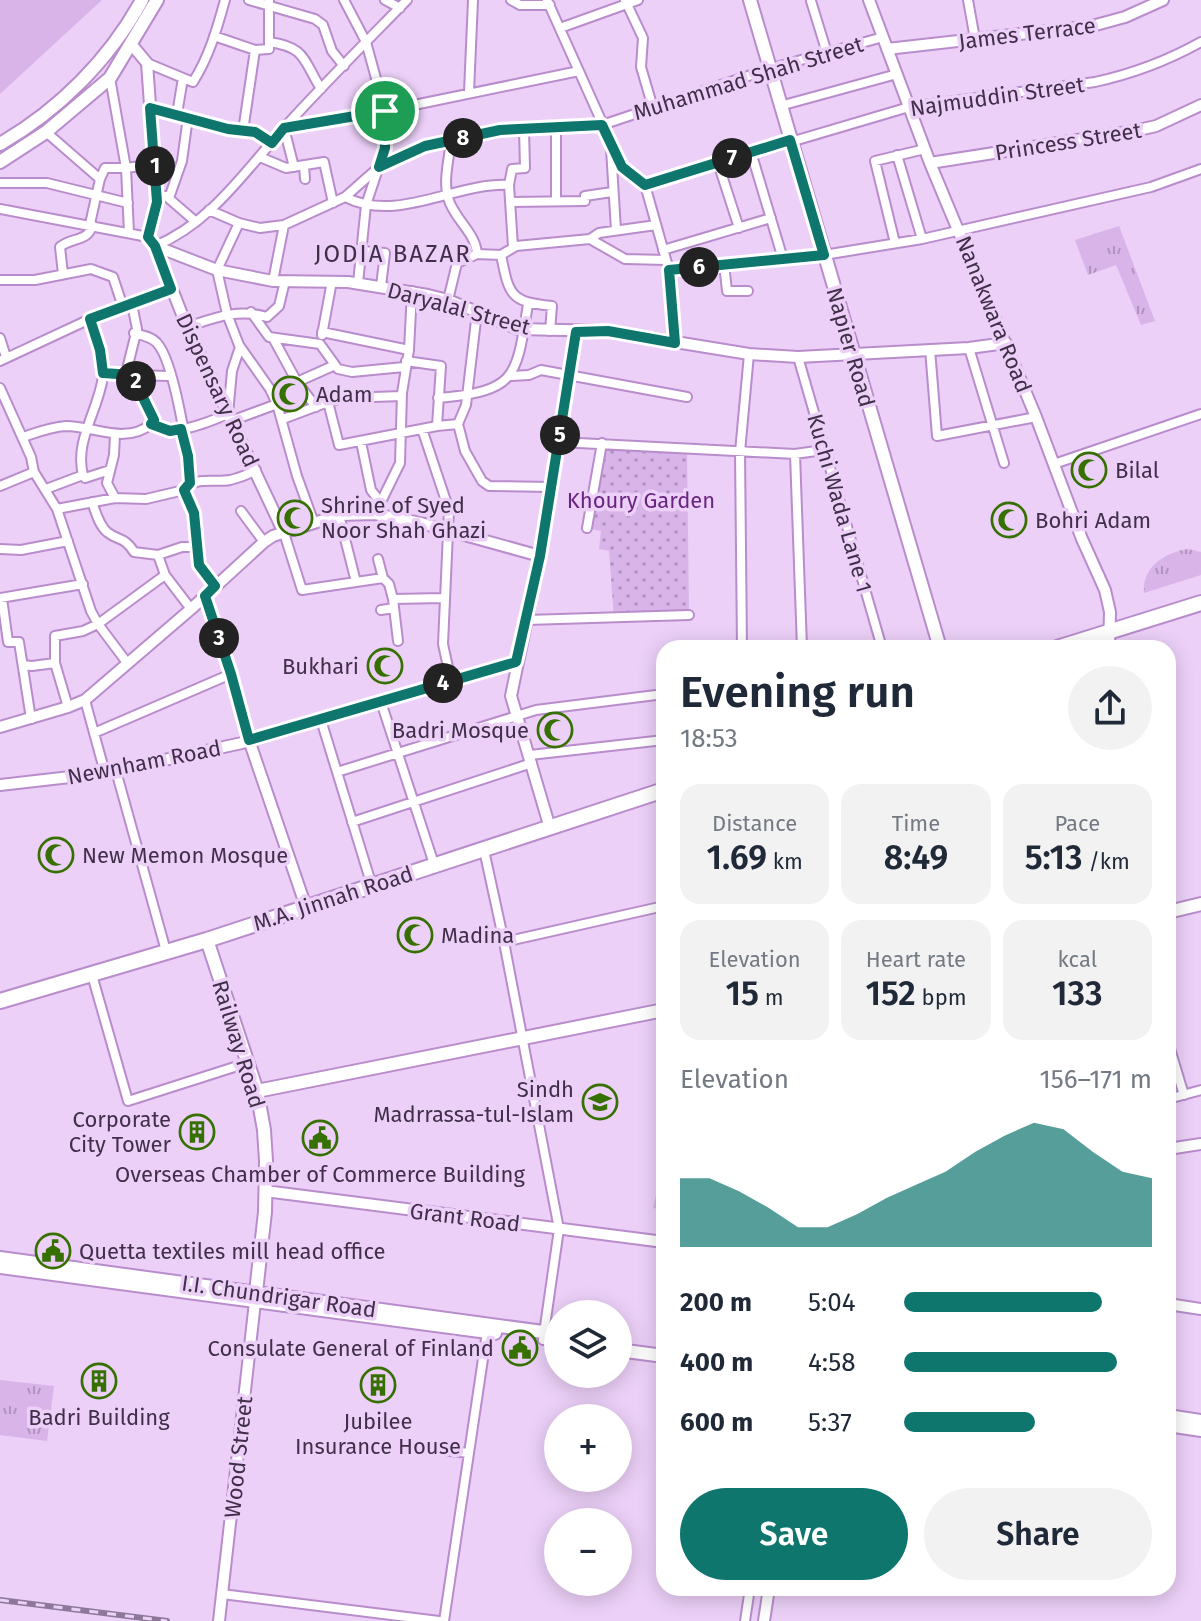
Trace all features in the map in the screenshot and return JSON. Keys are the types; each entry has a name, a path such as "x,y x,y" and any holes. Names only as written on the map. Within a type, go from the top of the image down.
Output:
{"highway":[{"path":"1081,640 1201,603"},
{"name":"M.A. Jinnah Road","path":"0,1001 207,940 656,793"}],"main road":[{"path":"0,144 56,107 100,62 142,0"},
{"path":"0,162 46,132 110,78 157,0"},
{"name":"Napier Road","path":"750,0 938,640"},
{"path":"1176,910 1201,904"},
{"name":"Railway Road","path":"207,940 257,1091 264,1130 265,1191 256,1297"},
{"path":"257,1091 656,1012"},
{"name":"I.I. Chundrigar Road","path":"0,1258 487,1332 543,1336"},
{"name":"I.I. Chundrigar Road","path":"0,1267 256,1297 543,1336"},
{"path":"632,1344 656,1347"},
{"path":"632,1352 656,1355"},
{"path":"1176,1417 1201,1421"},
{"path":"1176,1425 1201,1430"}],"street":[{"path":"132,45 147,63 193,82 213,39 225,0"},
{"path":"249,0 268,2 315,19 323,25 332,51 344,66"},
{"path":"344,0 366,42 385,111 385,148 366,205 358,283"},
{"path":"385,0 400,8"},
{"path":"147,63 157,202 152,241 180,236 209,210 407,0"},
{"path":"469,92 473,0"},
{"path":"560,28 625,2 638,0"},
{"name":"Nanakwara Road","path":"869,0 930,163 1105,590 1110,612 1109,640"},
{"path":"968,0 975,39"},
{"name":"James Terrace","path":"887,49 1092,26 1125,17 1163,0"},
{"path":"811,1 827,53"},
{"path":"213,39 255,50 269,49 268,2"},
{"path":"517,15 513,2 549,3 622,167 645,185 669,270 675,343"},
{"path":"625,2 643,38 641,67 653,108"},
{"name":"Muhammad Shah Street","path":"209,210 260,228 284,225 345,197 379,167 425,146 500,130 602,125 769,69 883,37"},
{"path":"269,42 289,45 301,54 321,89"},
{"name":"Najmuddin Street","path":"645,185 909,107 1123,76 1201,42"},
{"path":"243,131 255,50"},
{"path":"284,128 385,111 579,71"},
{"path":"780,106 897,74"},
{"path":"110,78 126,168 129,233"},
{"path":"177,114 183,78"},
{"name":"Princess Street","path":"930,163 1134,131 1156,126 1201,105"},
{"path":"150,108 255,132 272,143"},
{"path":"169,198 182,161 188,117"},
{"path":"556,127 556,200"},
{"path":"284,128 294,167"},
{"path":"513,247 509,185 512,169 525,168 524,129"},
{"path":"46,132 100,179"},
{"path":"451,141 447,194 462,225 477,243 477,254"},
{"path":"611,144 616,230"},
{"path":"895,243 875,161 925,149"},
{"path":"751,152 783,259"},
{"path":"897,155 922,239"},
{"path":"260,157 286,168 324,162 333,203"},
{"path":"718,163 739,228"},
{"path":"63,274 60,247 66,241 86,237 91,232 96,196 105,168 155,164"},
{"path":"304,166 305,179"},
{"path":"669,270 824,255 922,239 1151,187 1201,169"},
{"path":"0,183 47,183 128,203"},
{"path":"345,197 366,205 384,207 489,184 509,185"},
{"path":"511,202 577,202 585,201 585,196 612,192"},
{"path":"156,195 169,198 196,222"},
{"name":"Daryalal Street","path":"0,209 129,233 217,270 279,281 332,281 412,291 448,300 524,329 608,331 749,354 798,357 969,348 1006,343"},
{"path":"590,239 625,259 665,255 771,218"},
{"path":"239,223 217,270 227,314 240,347 277,404 314,523"},
{"path":"187,327 227,314 251,312 267,317 279,306 284,225"},
{"path":"448,300 457,263 477,254 501,255 513,247 590,239 599,233 656,225"},
{"name":"Dispensary Road","path":"152,241 187,327 284,533"},
{"path":"362,251 385,253 381,286"},
{"path":"501,255 512,296 528,304 552,306 550,331"},
{"path":"724,264 727,291 748,291"},
{"path":"0,280 35,280 91,269 113,277 137,329 129,374 154,420 131,433 50,427 23,437"},
{"path":"332,281 320,344 335,365 338,369 352,372 405,364 441,366 437,426"},
{"path":"0,338 3,359 90,319 171,289"},
{"path":"375,514 398,470 412,291"},
{"path":"438,398 486,392 503,385 511,376 528,304"},
{"path":"251,312 269,337 320,344"},
{"path":"477,312 467,395 458,424 465,451 482,481 489,486 551,487"},
{"path":"83,475 80,454 103,373 100,350 90,319"},
{"path":"322,332 409,350"},
{"path":"550,828 511,696 540,556 576,332"},
{"path":"134,333 155,340 161,348 188,456 187,487 194,513 199,565 215,586"},
{"path":"273,338 297,382 316,407"},
{"path":"229,418 232,371 240,347"},
{"path":"969,348 1004,463"},
{"path":"930,349 937,436 1036,417"},
{"path":"742,640 740,452 749,354"},
{"name":"Kuchi Wada Lane 1","path":"798,357 880,640"},
{"path":"297,382 335,365"},
{"path":"511,376 529,375 541,370 687,397"},
{"path":"103,373 169,376"},
{"path":"0,388 23,437 34,472 57,509 98,624 128,664"},
{"path":"283,419 344,398 402,396"},
{"path":"328,402 339,445 458,424"},
{"path":"151,424 170,431 277,404"},
{"path":"1054,464 1201,414"},
{"path":"422,429 449,510 443,644 451,681"},
{"path":"115,434 107,483 115,498"},
{"path":"361,442 371,490 381,503"},
{"path":"559,442 795,454 823,450"},
{"path":"587,528 602,443"},
{"path":"795,454 802,640"},
{"path":"46,489 83,475 85,478 110,470"},
{"path":"57,509 115,498 146,499 187,487 227,481 256,470"},
{"path":"0,486 34,472"},
{"path":"92,502 101,527 110,535 122,537 134,552 158,555 182,547 196,547"},
{"path":"241,511 264,542"},
{"path":"0,727 85,700 264,542 339,515 375,514 421,523 540,556"},
{"path":"339,515 356,582"},
{"path":"284,533 302,590 383,578"},
{"path":"0,549 33,548 68,541"},
{"path":"158,555 165,575 191,609"},
{"path":"378,559 394,604 398,641"},
{"path":"68,707 55,663 55,636 83,631 98,624 165,575"},
{"path":"31,719 19,642 4,645 1,598 83,584"},
{"path":"205,596 249,740 306,907"},
{"path":"381,610 394,604 443,598"},
{"path":"527,620 689,615"},
{"name":"Newnham Road","path":"0,785 111,772 249,740 516,662"},
{"path":"23,665 55,663"},
{"path":"94,733 231,674"},
{"path":"337,772 536,710 656,695"},
{"path":"85,700 94,733 111,772 166,951"},
{"path":"381,702 434,864"},
{"path":"321,720 372,886"},
{"path":"352,822 531,759 656,741"},
{"path":"484,850 559,1229 543,1336"},
{"path":"504,942 656,908"},
{"path":"92,975 128,1101 247,1063"},
{"path":"1176,1068 1184,1095"},
{"path":"1176,1097 1201,1090"},
{"path":"1176,1148 1201,1144"},
{"name":"Grant Road","path":"265,1191 656,1241"},
{"name":"Wood Street","path":"219,1621 256,1297"},
{"path":"1176,1305 1201,1309"},
{"path":"222,1594 441,1621 487,1332"},
{"path":"413,1447 469,1453"},
{"path":"745,1621 749,1596"},
{"path":"764,1621 768,1596"}],"green space":[{"path":"0,0 102,0 0,94"},
{"path":"1119,226 1155,321 1141,325 1116,265 1088,275 1075,240"},
{"name":"Khoury Garden","path":"602,443 687,448 689,615 614,618 609,551 599,549 601,531 587,528"},
{"path":"1188,549 1201,552 1201,575 1144,593 1147,576 1156,563"},
{"path":"0,1380 54,1386 47,1441 0,1435"}],"railway":[{"path":"0,1600 167,1621"}],"place":[{"name":"Adam","path":"290,394"},
{"name":"Bilal","path":"1089,470"},
{"name":"Shrine of Syed Noor Shah Ghazi","path":"295,518"},
{"name":"Bohri Adam","path":"1009,520"},
{"name":"Bukhari","path":"385,666"},
{"name":"Badri Mosque","path":"555,730"},
{"name":"New Memon Mosque","path":"56,855"},
{"name":"Madina","path":"415,935"},
{"name":"Sindh Madrrassa-tul-Islam","path":"600,1102"},
{"name":"Corporate City Tower","path":"197,1132"},
{"name":"Overseas Chamber of Commerce Building","path":"320,1138"},
{"name":"Quetta textiles mill head office","path":"53,1251"},
{"name":"Consulate General of Finland","path":"520,1348"},
{"name":"Badri Building","path":"99,1381"},
{"name":"Jubilee Insurance House","path":"378,1385"}],"district":[{"name":"JODIA BAZAR","path":"393,254"}],"route":[{"path":"150,108 228,129 255,132 272,143 284,128 385,111 385,148 379,167 425,146 500,130 602,125 622,167 645,185 790,140 824,255 669,270 675,343 608,331 576,332 540,556 516,662 249,740 205,596 215,586 199,565 194,513 184,490 190,483 188,456 181,429 170,431 151,424 154,420 132,375 103,373 100,350 90,319 171,289 155,246 148,237 157,202 150,108"}]}
